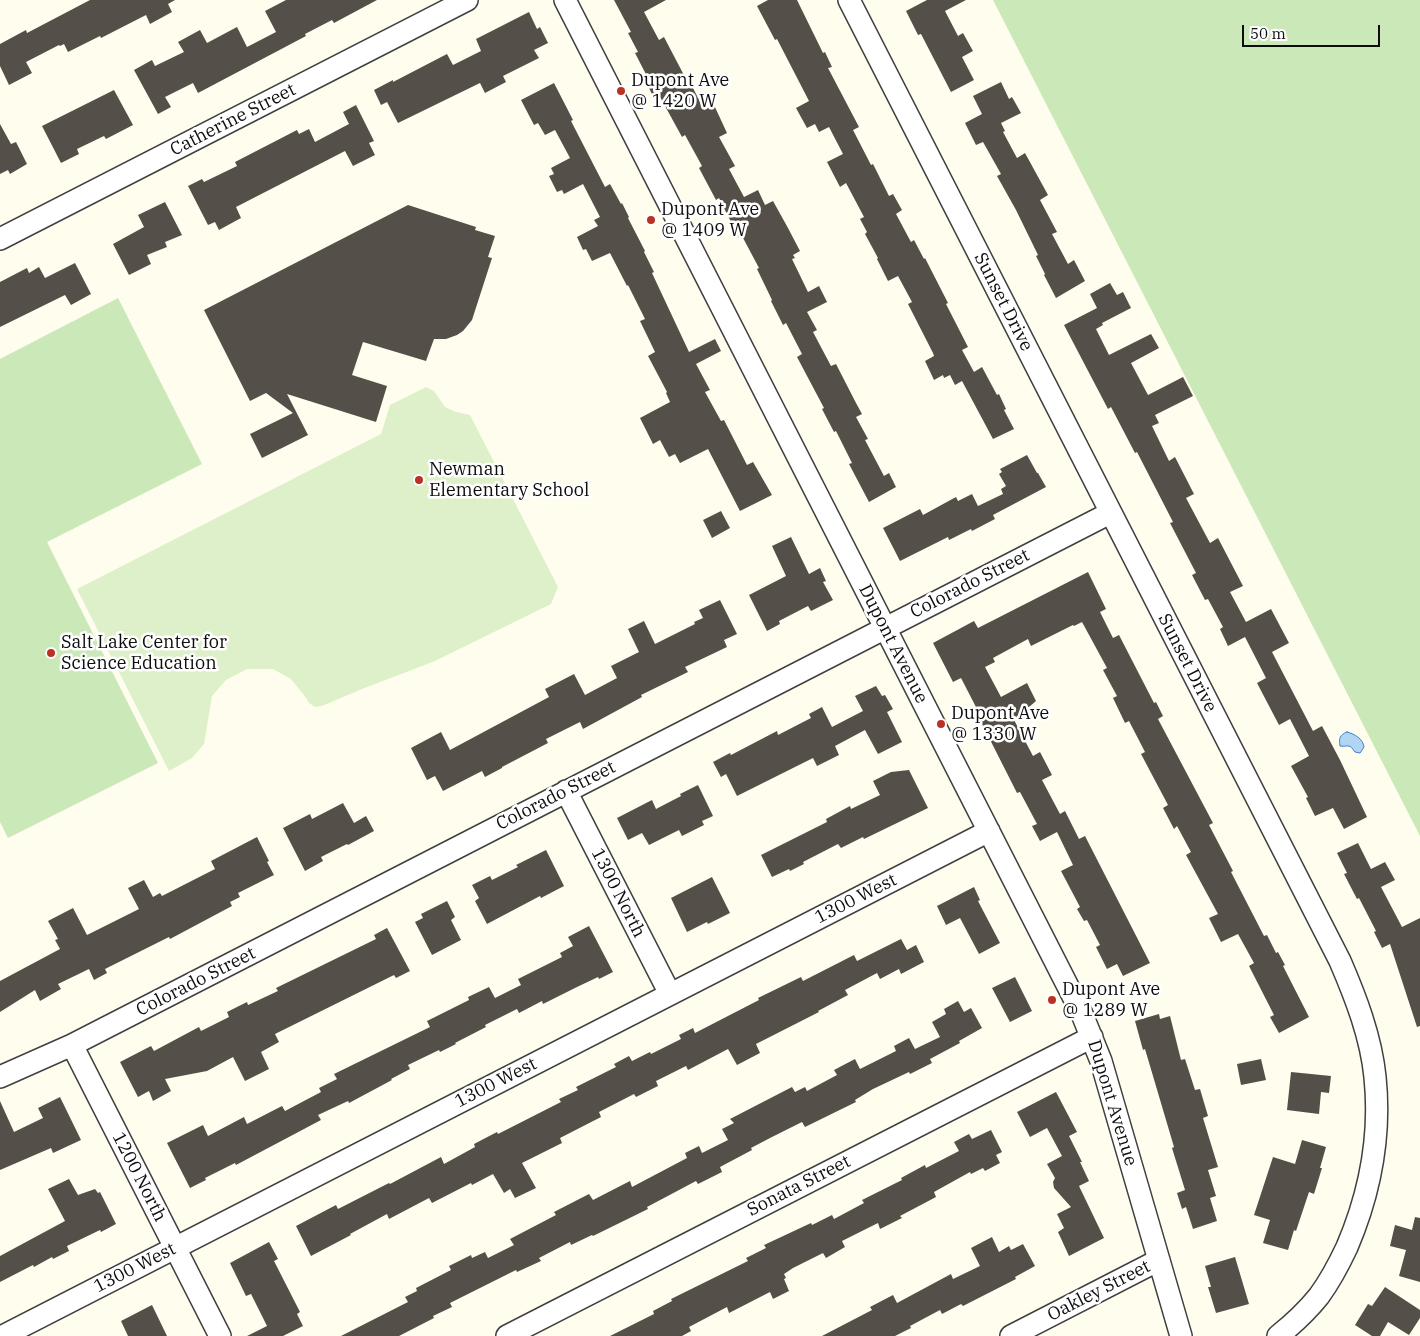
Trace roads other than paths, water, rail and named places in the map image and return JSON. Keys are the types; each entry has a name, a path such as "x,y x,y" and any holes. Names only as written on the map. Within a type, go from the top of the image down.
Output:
{"street":[{"name":"Catherine Street","path":"0,239 467,0"},
{"name":"Dupont Avenue","path":"565,0 1082,1014 1101,1061 1182,1336"},
{"name":"Sunset Drive","path":"849,0 1340,961 1353,990 1370,1049 1375,1076 1376,1108 1372,1166 1366,1197 1354,1230 1332,1276 1320,1295 1306,1312 1278,1336"},
{"name":"Colorado Street","path":"0,1077 72,1045 1110,513"},
{"name":"1300 North","path":"566,791 670,994"},
{"name":"1300 West","path":"3,1336 989,830"},
{"name":"Sonata Street","path":"507,1336 1092,1037"},
{"name":"1200 North","path":"72,1045 220,1336"},
{"name":"Oakley Street","path":"1011,1336 1159,1260"}],"water":[{"path":"1347,732 1356,736 1362,742 1364,747 1360,753 1355,752 1350,746 1340,746 1342,734"}],"place":[{"name":"Dupont Ave @ 1420 W","path":"621,91"},
{"name":"Dupont Ave @ 1409 W","path":"651,220"},
{"name":"Newman Elementary School","path":"419,480"},
{"name":"Salt Lake Center for Science Education","path":"51,653"},
{"name":"Dupont Ave @ 1330 W","path":"941,724"},
{"name":"Dupont Ave @ 1289 W","path":"1052,1000"}]}
